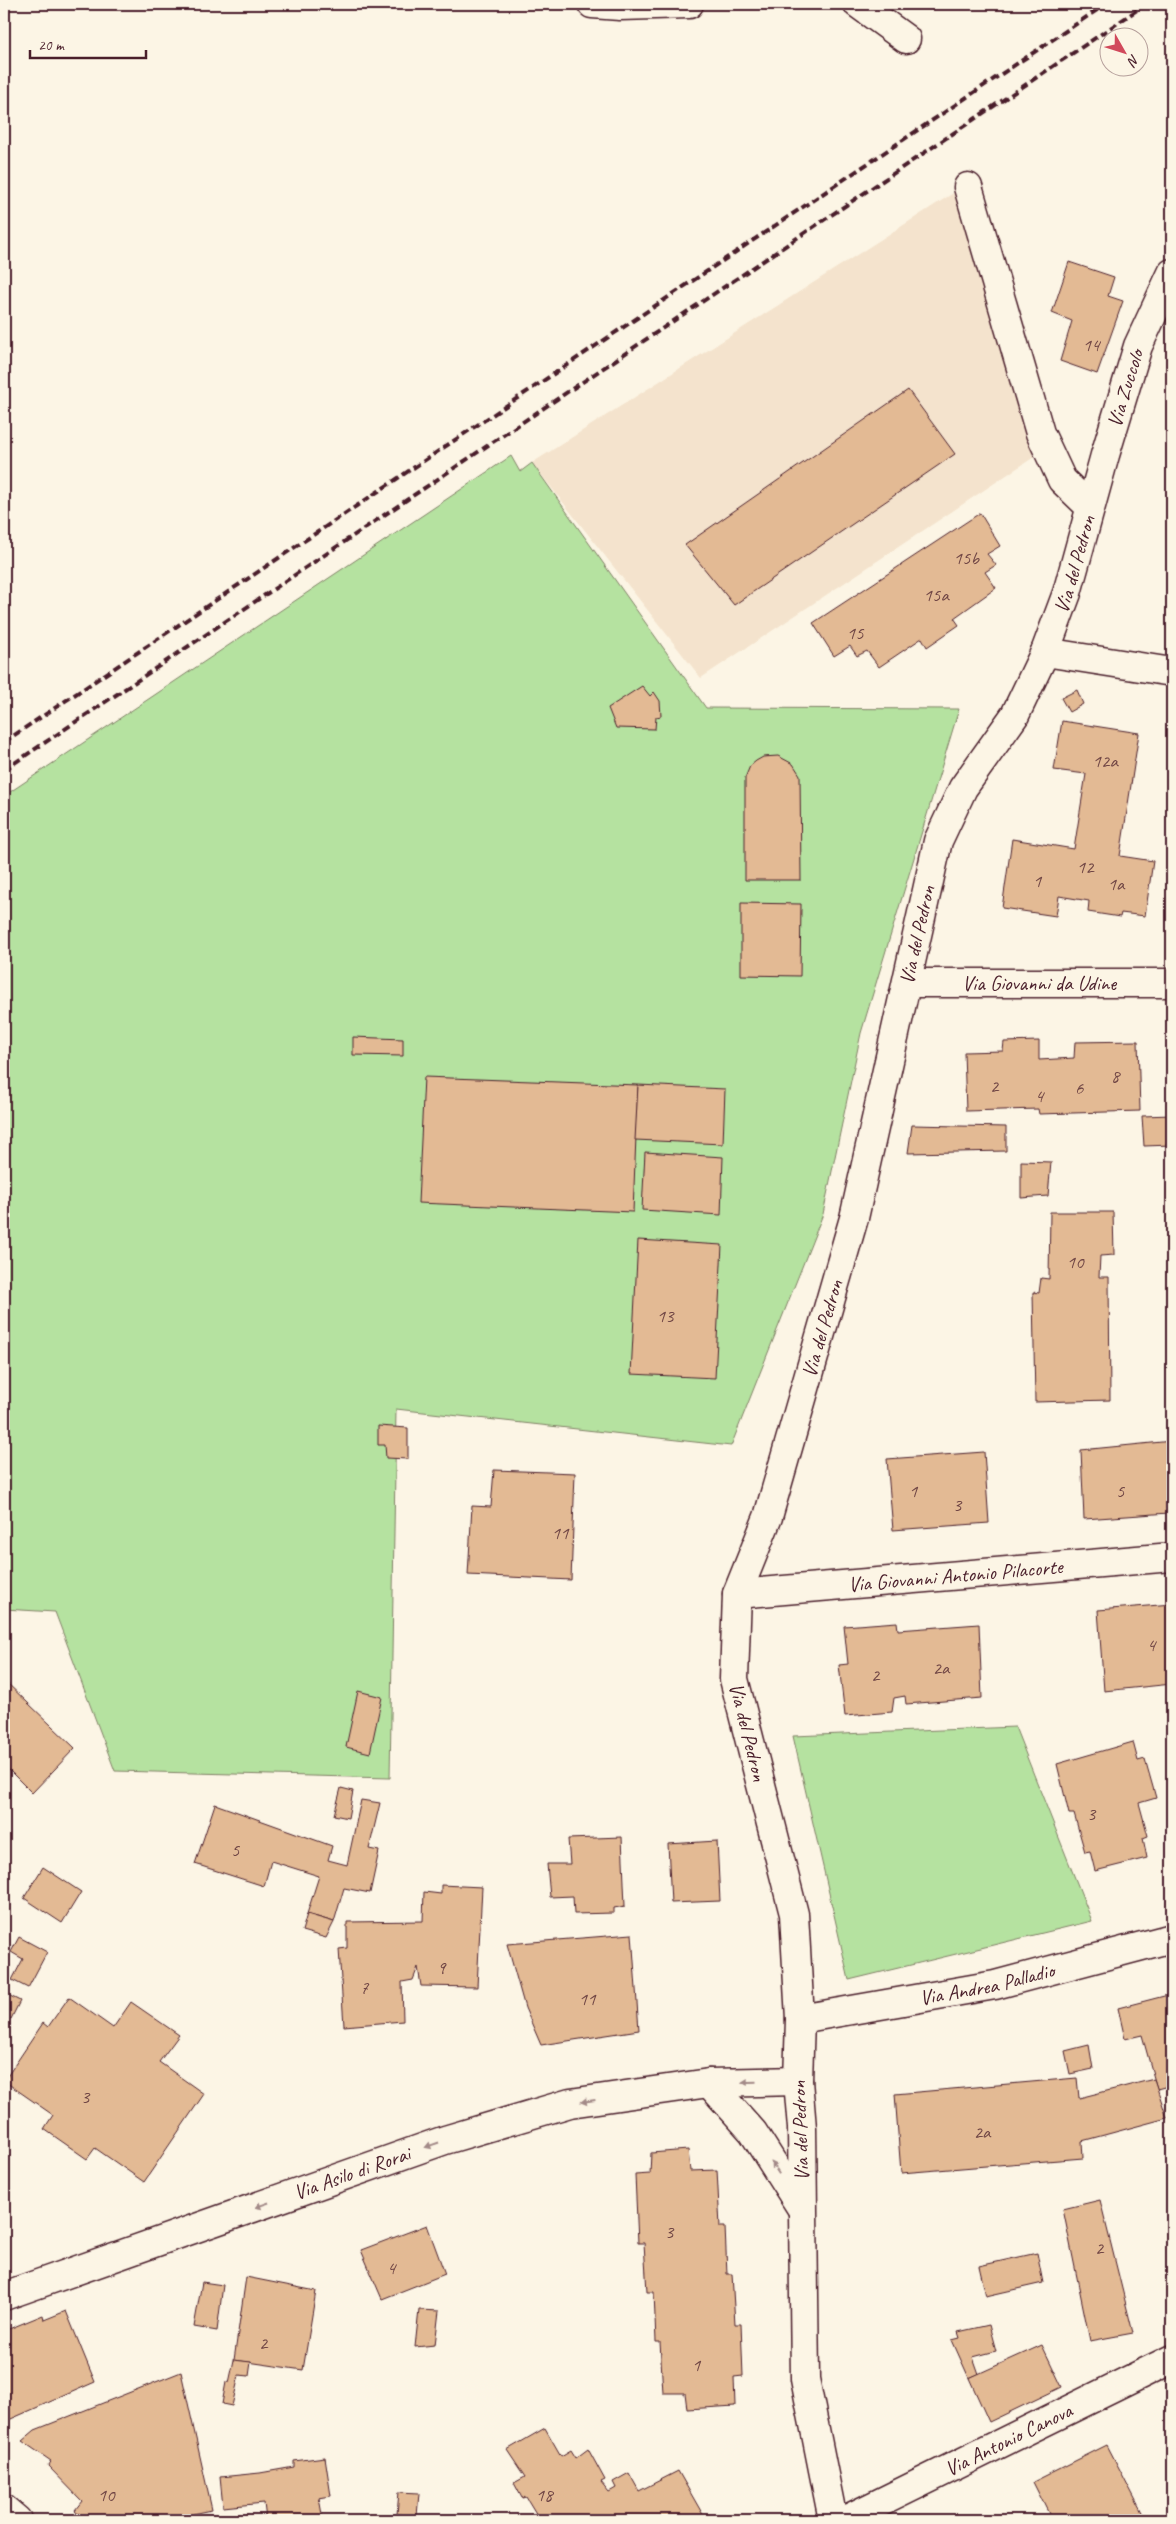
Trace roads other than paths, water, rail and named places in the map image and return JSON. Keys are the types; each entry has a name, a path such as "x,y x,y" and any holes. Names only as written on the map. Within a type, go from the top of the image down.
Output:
{"street":[{"path":"592,4 620,6 689,4"},
{"path":"858,4 906,40"},
{"name":"Via del Pedron","path":"834,2520 804,2378 802,2128 798,2081 800,2019 794,1914 734,1679 737,1594 768,1516 854,1218 938,841 963,788 1015,715 1045,652 1067,593 1090,507 1062,480 1040,433 968,187"},
{"name":"Via Zuccolo","path":"1090,507 1138,346 1172,273"},
{"path":"1045,652 1172,672"},
{"name":"Via Giovanni da Udine","path":"906,983 1172,983"},
{"name":"Via Giovanni Antonio Pilacorte","path":"737,1594 1172,1557"},
{"name":"Via Andrea Palladio","path":"800,2019 995,1985 1172,1938"},
{"name":"Via Asilo di Rorai","path":"4,2296 455,2137 570,2103 709,2083 798,2081"},
{"path":"709,2083 753,2132 802,2209"},
{"name":"Via Antonio Canova","path":"845,2520 1172,2359"},
{"path":"4,2509 16,2520"}],"railway":[{"path":"4,742 1106,4"},
{"path":"4,770 1146,4"}]}
